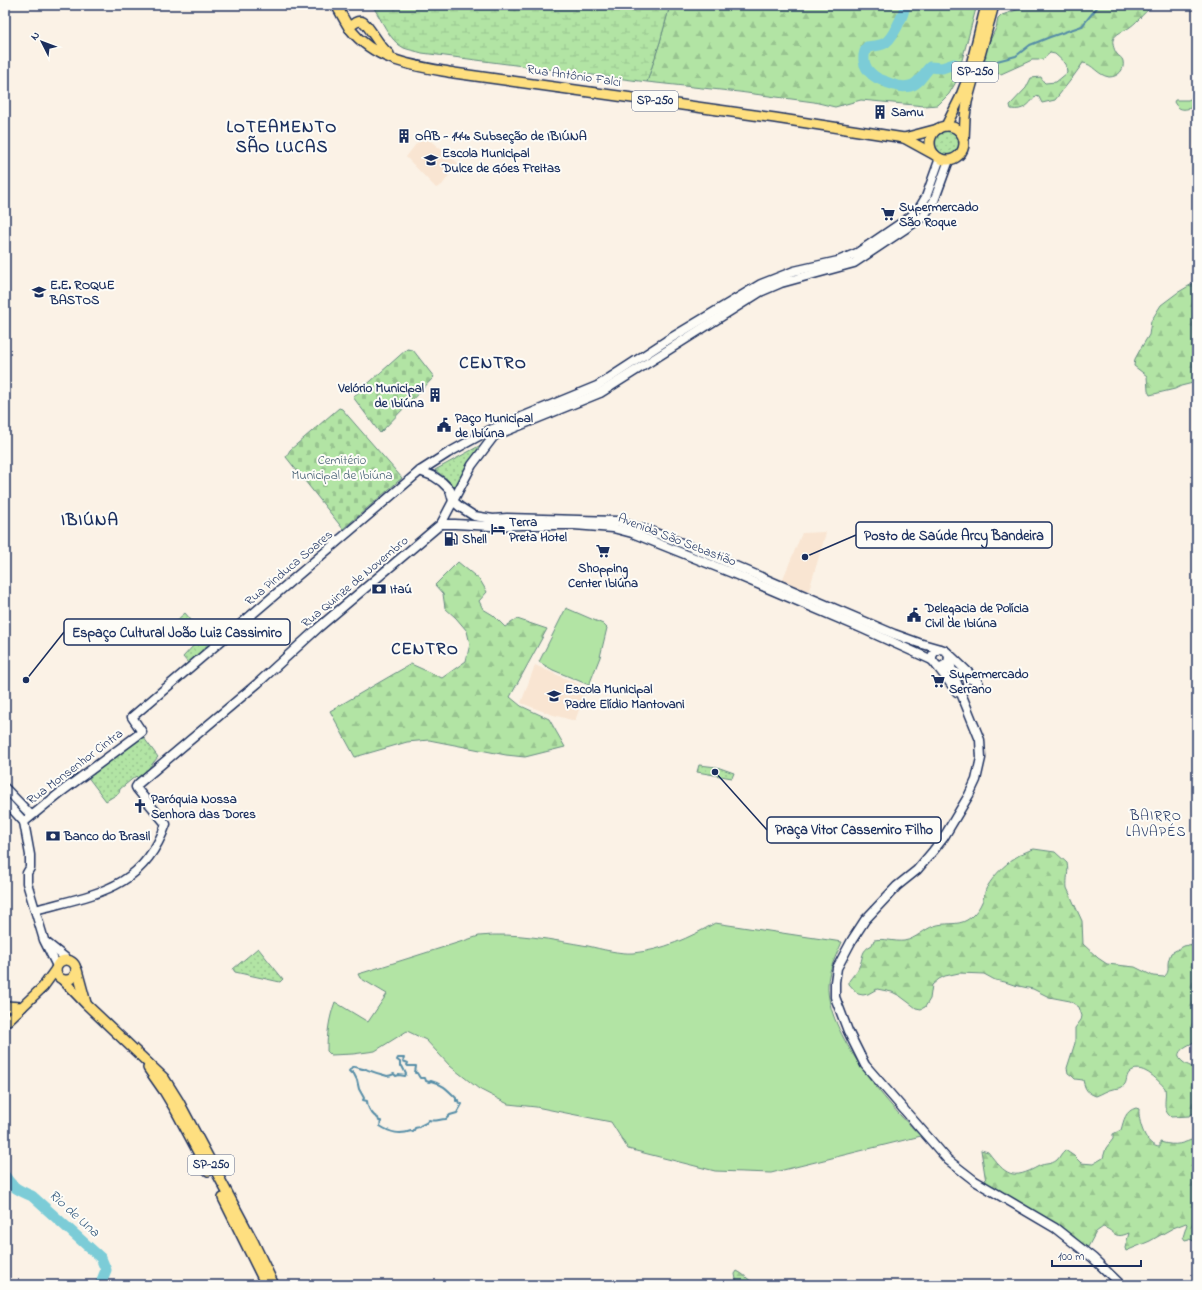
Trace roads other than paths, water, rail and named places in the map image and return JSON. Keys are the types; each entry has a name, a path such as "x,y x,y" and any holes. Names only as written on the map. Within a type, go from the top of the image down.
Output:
{"main road":[{"name":"Rua Antônio Falci","path":"336,5 350,28 359,39 384,56 406,64 904,138 941,157"},
{"name":"SP-250","path":"986,5 968,77 960,98 942,128 931,138 932,150 941,157 955,158 963,149 964,117 967,102 994,5"},
{"path":"350,28 353,24 359,21 363,22 384,50 406,64"},
{"path":"942,128 952,127 957,129 962,134 964,140"},
{"name":"Rua Antônio Falci","path":"904,138 942,128"},
{"path":"598,390 760,292 780,283 854,263 915,227 934,201 941,157"},
{"path":"598,390 666,341 761,284 794,271 847,258 887,234 910,217 920,207 926,197 941,157"},
{"name":"Rua Quinze de Novembro","path":"35,910 112,888 128,878 149,858 163,835 166,824 136,787 138,784 258,683 318,628 441,524 472,465 494,436 598,390"},
{"name":"Rua Pinduca Soares","path":"142,732 132,718 420,471 448,453 490,430 598,390"},
{"path":"420,471 433,476 442,482 450,490 453,500"},
{"name":"Avenida São Sebastião","path":"453,500 467,512 483,518 588,520 623,527 733,570 893,638 936,664 978,682 949,656 945,650 893,638"},
{"name":"Avenida São Sebastião","path":"441,524 623,527"},
{"path":"940,649 933,653 936,664 964,702"},
{"path":"936,664 948,663 949,656"},
{"path":"949,656 952,671 980,740 982,751 980,767 969,796 944,837 921,865 897,886 865,920 844,953 837,968 834,982 835,997 848,1031 866,1065 948,1160 975,1181 1055,1228 1093,1258 1121,1285"},
{"name":"Rua Monsenhor Cintra","path":"24,822 30,815 142,732"},
{"path":"5,788 30,815"},
{"path":"5,801 24,822 30,855 30,868 27,873 27,883 44,940 56,967"},
{"path":"44,940 67,959 72,960 76,964 86,1004"},
{"path":"6,1017 22,1007 43,987 61,961 67,959"},
{"name":"SP-250","path":"56,967 58,976 164,1078 179,1102 249,1242 274,1285"},
{"path":"43,987 62,979 70,980 75,976 77,970"},
{"path":"5,1006 22,1007"},
{"name":"SP-250","path":"249,1242 266,1285"}],"waterway":[{"path":"905,5 900,21 890,38 883,44 867,47 864,60 869,72 886,82 906,87 916,83 930,67 942,68 954,64"},
{"path":"981,62 997,61 1016,56 1030,45 1082,26 1099,5"},
{"path":"954,64 969,63"},
{"path":"398,1058 404,1058 403,1061 408,1063 408,1066 416,1066 415,1073 417,1073 420,1078 425,1078 426,1081 439,1084 448,1090 456,1098 456,1101 458,1100 459,1104 462,1104 457,1113 450,1115 446,1119 434,1121 429,1120 415,1128 413,1132 396,1133 380,1126 381,1121 379,1121 371,1111 367,1101 363,1100 364,1098 359,1089 357,1080 353,1072 351,1073 349,1071 352,1067 354,1067 366,1069 387,1076 394,1074 396,1076 405,1076 406,1074 402,1066 400,1066 400,1062 397,1060 398,1058"},
{"name":"Rio de Una","path":"5,1176 16,1188 32,1196 101,1258 106,1270 100,1285"}],"place":[{"name":"Samu","path":"880,112"},
{"name":"OAB - 144ª Subseção de IBIÚNA","path":"404,136"},
{"name":"Escola Municipal Dulce de Góes Freitas","path":"431,160"},
{"name":"Supermercado São Roque","path":"888,214"},
{"name":"E.E. ROQUE BASTOS","path":"39,292"},
{"name":"Velório Municipal de Ibiúna","path":"435,395"},
{"name":"Paço Municipal de Ibiúna","path":"444,425"},
{"name":"Terra Preta Hotel","path":"498,529"},
{"name":"Shell","path":"451,539"},
{"name":"Shopping Center Ibiúna","path":"603,551"},
{"name":"Posto de Saúde Arcy Bandeira","path":"805,557"},
{"name":"Itaú","path":"379,589"},
{"name":"Delegacia de Polícia Civil de Ibiúna","path":"914,615"},
{"name":"Espaço Cultural João Luiz Cassimiro","path":"26,680"},
{"name":"Supermercado Serrano","path":"938,681"},
{"name":"Escola Municipal Padre Elídio Mantovani","path":"554,696"},
{"name":"Praça Vitor Cassemiro Filho","path":"715,772"},
{"name":"Paróquia Nossa Senhora das Dores","path":"140,806"},
{"name":"Banco do Brasil","path":"53,836"}],"district":[{"name":"LOTEAMENTO SÃO LUCAS","path":"282,137"},
{"name":"CENTRO","path":"493,363"},
{"name":"IBIÚNA","path":"90,520"},
{"name":"CENTRO","path":"425,649"},
{"name":"BAIRRO LAVAPÉS","path":"1156,824"}],"park label":[{"name":"Cemitério Municipal de Ibiúna","path":"342,468"}]}
